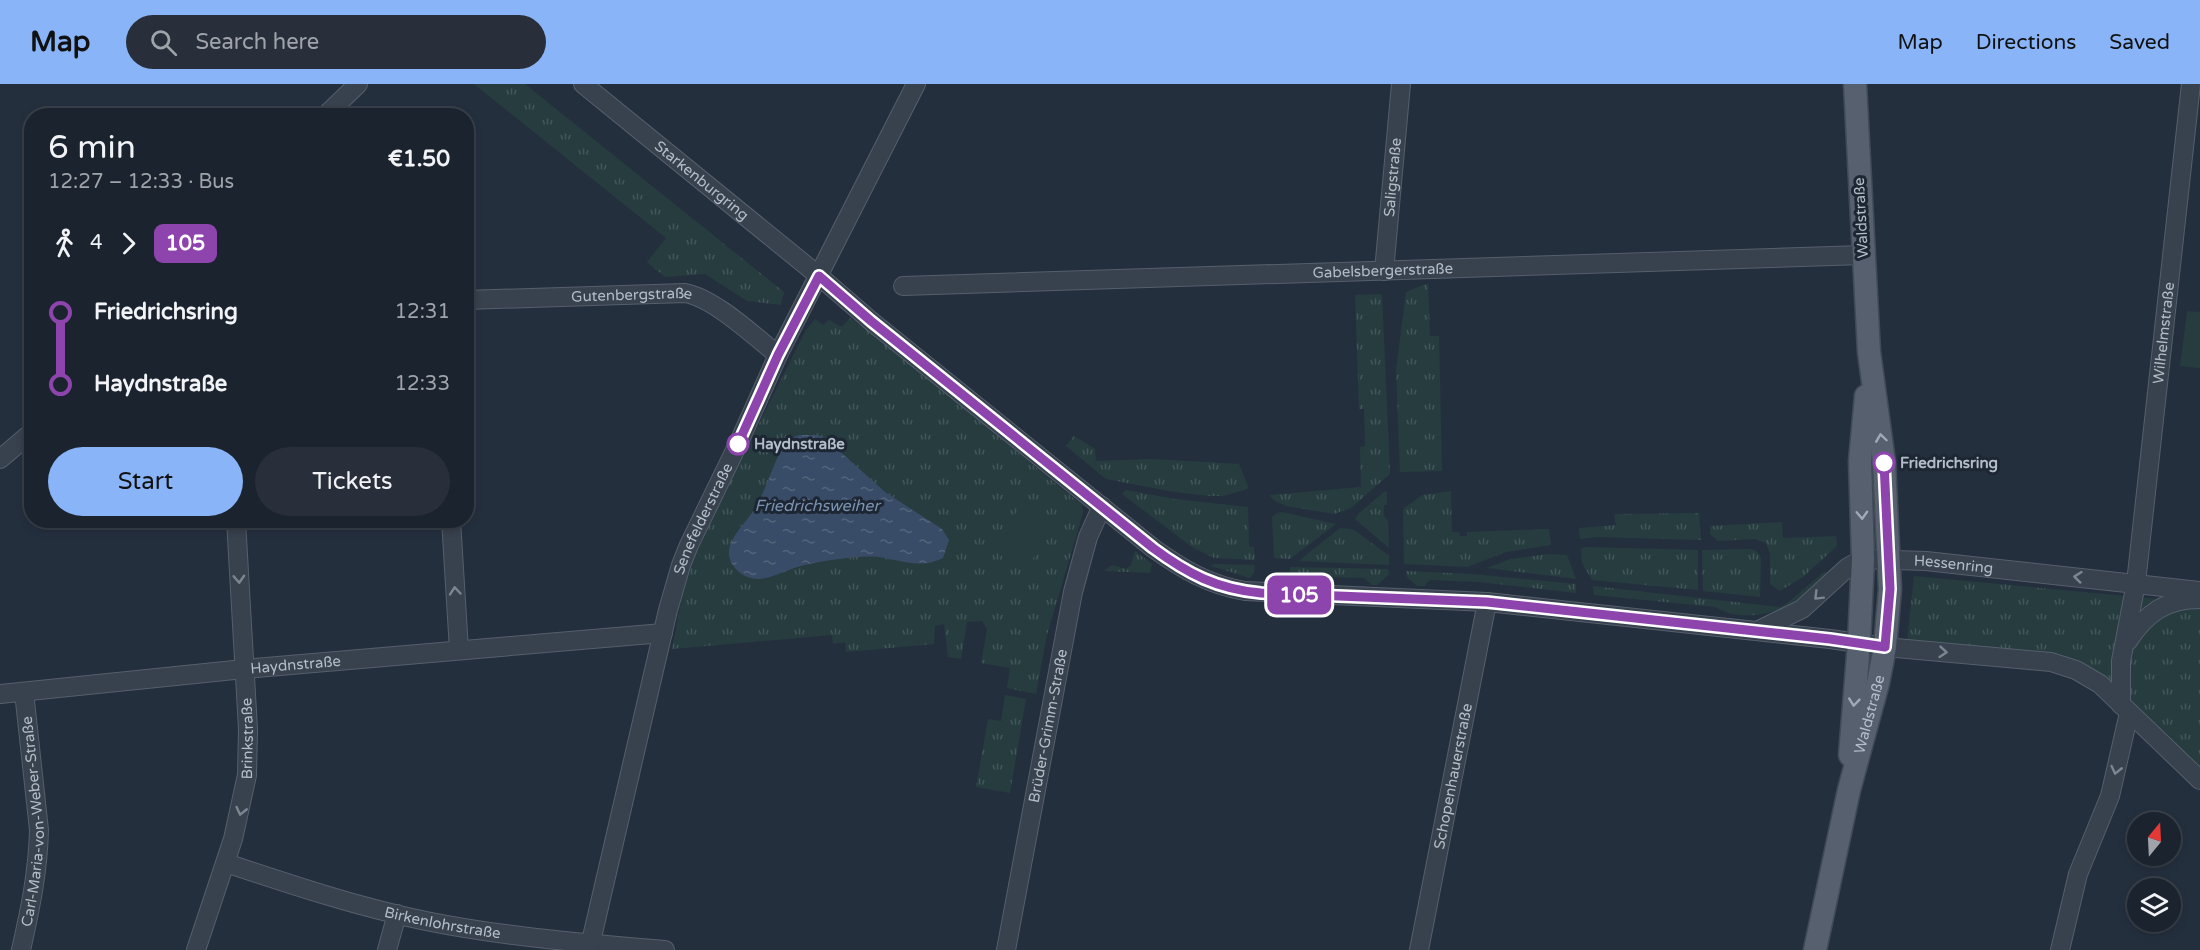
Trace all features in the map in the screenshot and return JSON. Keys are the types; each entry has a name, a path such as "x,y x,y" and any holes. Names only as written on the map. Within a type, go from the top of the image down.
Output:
{"main road":[{"name":"Waldstraße","path":"1815,950 1849,790 1869,720 1885,647 1890,589 1884,462 1869,352 1855,84"},
{"name":"Waldstraße","path":"1849,790 1850,741 1859,643 1863,560 1860,461 1869,352"}],"street":[{"path":"333,108 358,84"},
{"name":"Starkenburgring","path":"583,84 819,276"},
{"name":"Senefelderstraße","path":"589,947 674,586 689,545 778,355 916,84"},
{"name":"Saligstraße","path":"1384,271 1401,84"},
{"name":"Wilhelmstraße","path":"2136,583 2191,84"},
{"name":"Gabelsbergerstraße","path":"903,286 1863,255"},
{"path":"819,276 871,321 1153,548 1184,570 1227,588 1261,593 1487,602 1885,647 2051,662 2066,665 2093,679 2200,780"},
{"name":"Gutenbergstraße","path":"474,300 685,293 695,295 713,305 778,355"},
{"path":"0,459 24,439"},
{"name":"Brüder-Grimm-Straße","path":"1006,950 1073,592 1086,544 1102,506"},
{"name":"Brinkstraße","path":"196,950 239,819 247,775 248,729 236,528"},
{"path":"451,528 459,650"},
{"name":"Hessenring","path":"1863,560 1889,559 2200,591"},
{"path":"1758,631 1802,609 1848,567 1863,560"},
{"path":"2060,950 2078,874 2110,796 2125,709 2121,661 2136,583"},
{"path":"2121,661 2127,642 2149,614 2168,604 2200,599"},
{"name":"Schopenhauerstraße","path":"1419,950 1487,602"},
{"name":"Haydnstraße","path":"0,694 244,669 663,633"},
{"name":"Carl-Maria-von-Weber-Straße","path":"21,950 37,874 39,830 24,692"},
{"name":"Birkenlohrstraße","path":"226,863 337,899 397,914 491,932 589,947 665,950"},
{"path":"387,950 397,914"}],"green space":[{"path":"474,84 525,84 784,292 781,305 747,301 705,274 665,277 647,262 666,238"},
{"path":"1428,283 1430,336 1439,336 1442,471 1400,472 1396,370 1406,292"},
{"path":"1382,294 1390,474 1351,508 1334,514 1286,506 1275,501 1269,495 1361,487 1360,447 1365,446 1364,409 1359,409 1355,295"},
{"path":"2187,311 2200,312 2200,368 2180,366"},
{"path":"850,318 877,337 1082,505 1083,513 1047,635 1036,694 1007,688 1010,668 981,663 987,629 982,621 967,622 961,659 948,657 944,624 935,626 934,644 846,652 845,642 833,644 832,635 672,649 684,586 701,539 806,330 815,319 823,325 829,320 842,327"},
{"path":"1074,436 1095,449 1096,461 1152,459 1239,464 1248,486 1247,489 1224,496 1209,496 1106,479 1066,446"},
{"path":"1126,490 1175,499 1248,507 1249,546 1254,547 1255,560 1214,558 1192,547 1122,494"},
{"path":"1385,491 1387,492 1387,505 1384,505 1384,516 1388,521 1389,548 1355,519"},
{"path":"1451,491 1452,532 1459,532 1460,536 1467,536 1467,532 1549,529 1551,545 1506,552 1467,567 1404,564 1403,509 1422,495"},
{"path":"1018,508 1049,521 1029,568 998,554"},
{"path":"1282,512 1336,524 1290,559 1274,558 1272,517"},
{"path":"1699,513 1701,540 1597,537 1580,539 1579,528 1616,525 1614,514"},
{"path":"1782,522 1783,538 1836,536 1837,546 1803,577 1780,591 1770,584 1770,554 1766,543 1755,539 1718,541 1710,534 1710,526"},
{"path":"1340,528 1352,529 1389,556 1389,565 1300,561"},
{"path":"1585,547 1698,550 1698,590 1592,580 1582,563 1581,549"},
{"path":"1751,549 1757,551 1761,559 1760,597 1703,591 1702,550"},
{"path":"1135,551 1152,564 1150,573 1104,571 1112,565 1126,569 1131,565"},
{"path":"1548,554 1567,555 1576,579 1487,568 1511,559"},
{"path":"1214,564 1255,565 1254,573 1250,578 1211,566"},
{"path":"1290,567 1388,569 1389,574 1377,585 1372,585 1364,578 1290,576"},
{"path":"1406,571 1472,574 1576,584 1576,593 1479,582 1430,580 1424,586 1417,586 1407,577"},
{"path":"1825,571 1827,573 1795,601 1777,610 1756,615 1735,614 1715,607 1594,595 1593,586 1779,607 1786,604"},
{"path":"1914,576 2200,603 2200,769 2099,672 2079,662 2053,656 1907,640"},
{"path":"1005,695 1026,699 1010,793 976,787 988,719 1001,721"}],"water":[{"name":"Friedrichsweiher","path":"799,435 817,435 825,438 885,492 942,529 949,540 943,558 928,563 874,557 822,561 759,579 740,573 730,560 731,543 757,505 783,446 791,438"}],"bus line":[{"name":"105","path":"738,444 778,355 819,276 871,321 1153,548 1184,570 1227,588 1261,593 1487,602 1885,647 1890,589 1884,463"}],"place":[{"name":"Haydnstraße","path":"738,444"},
{"name":"Friedrichsring","path":"1884,463"}]}
